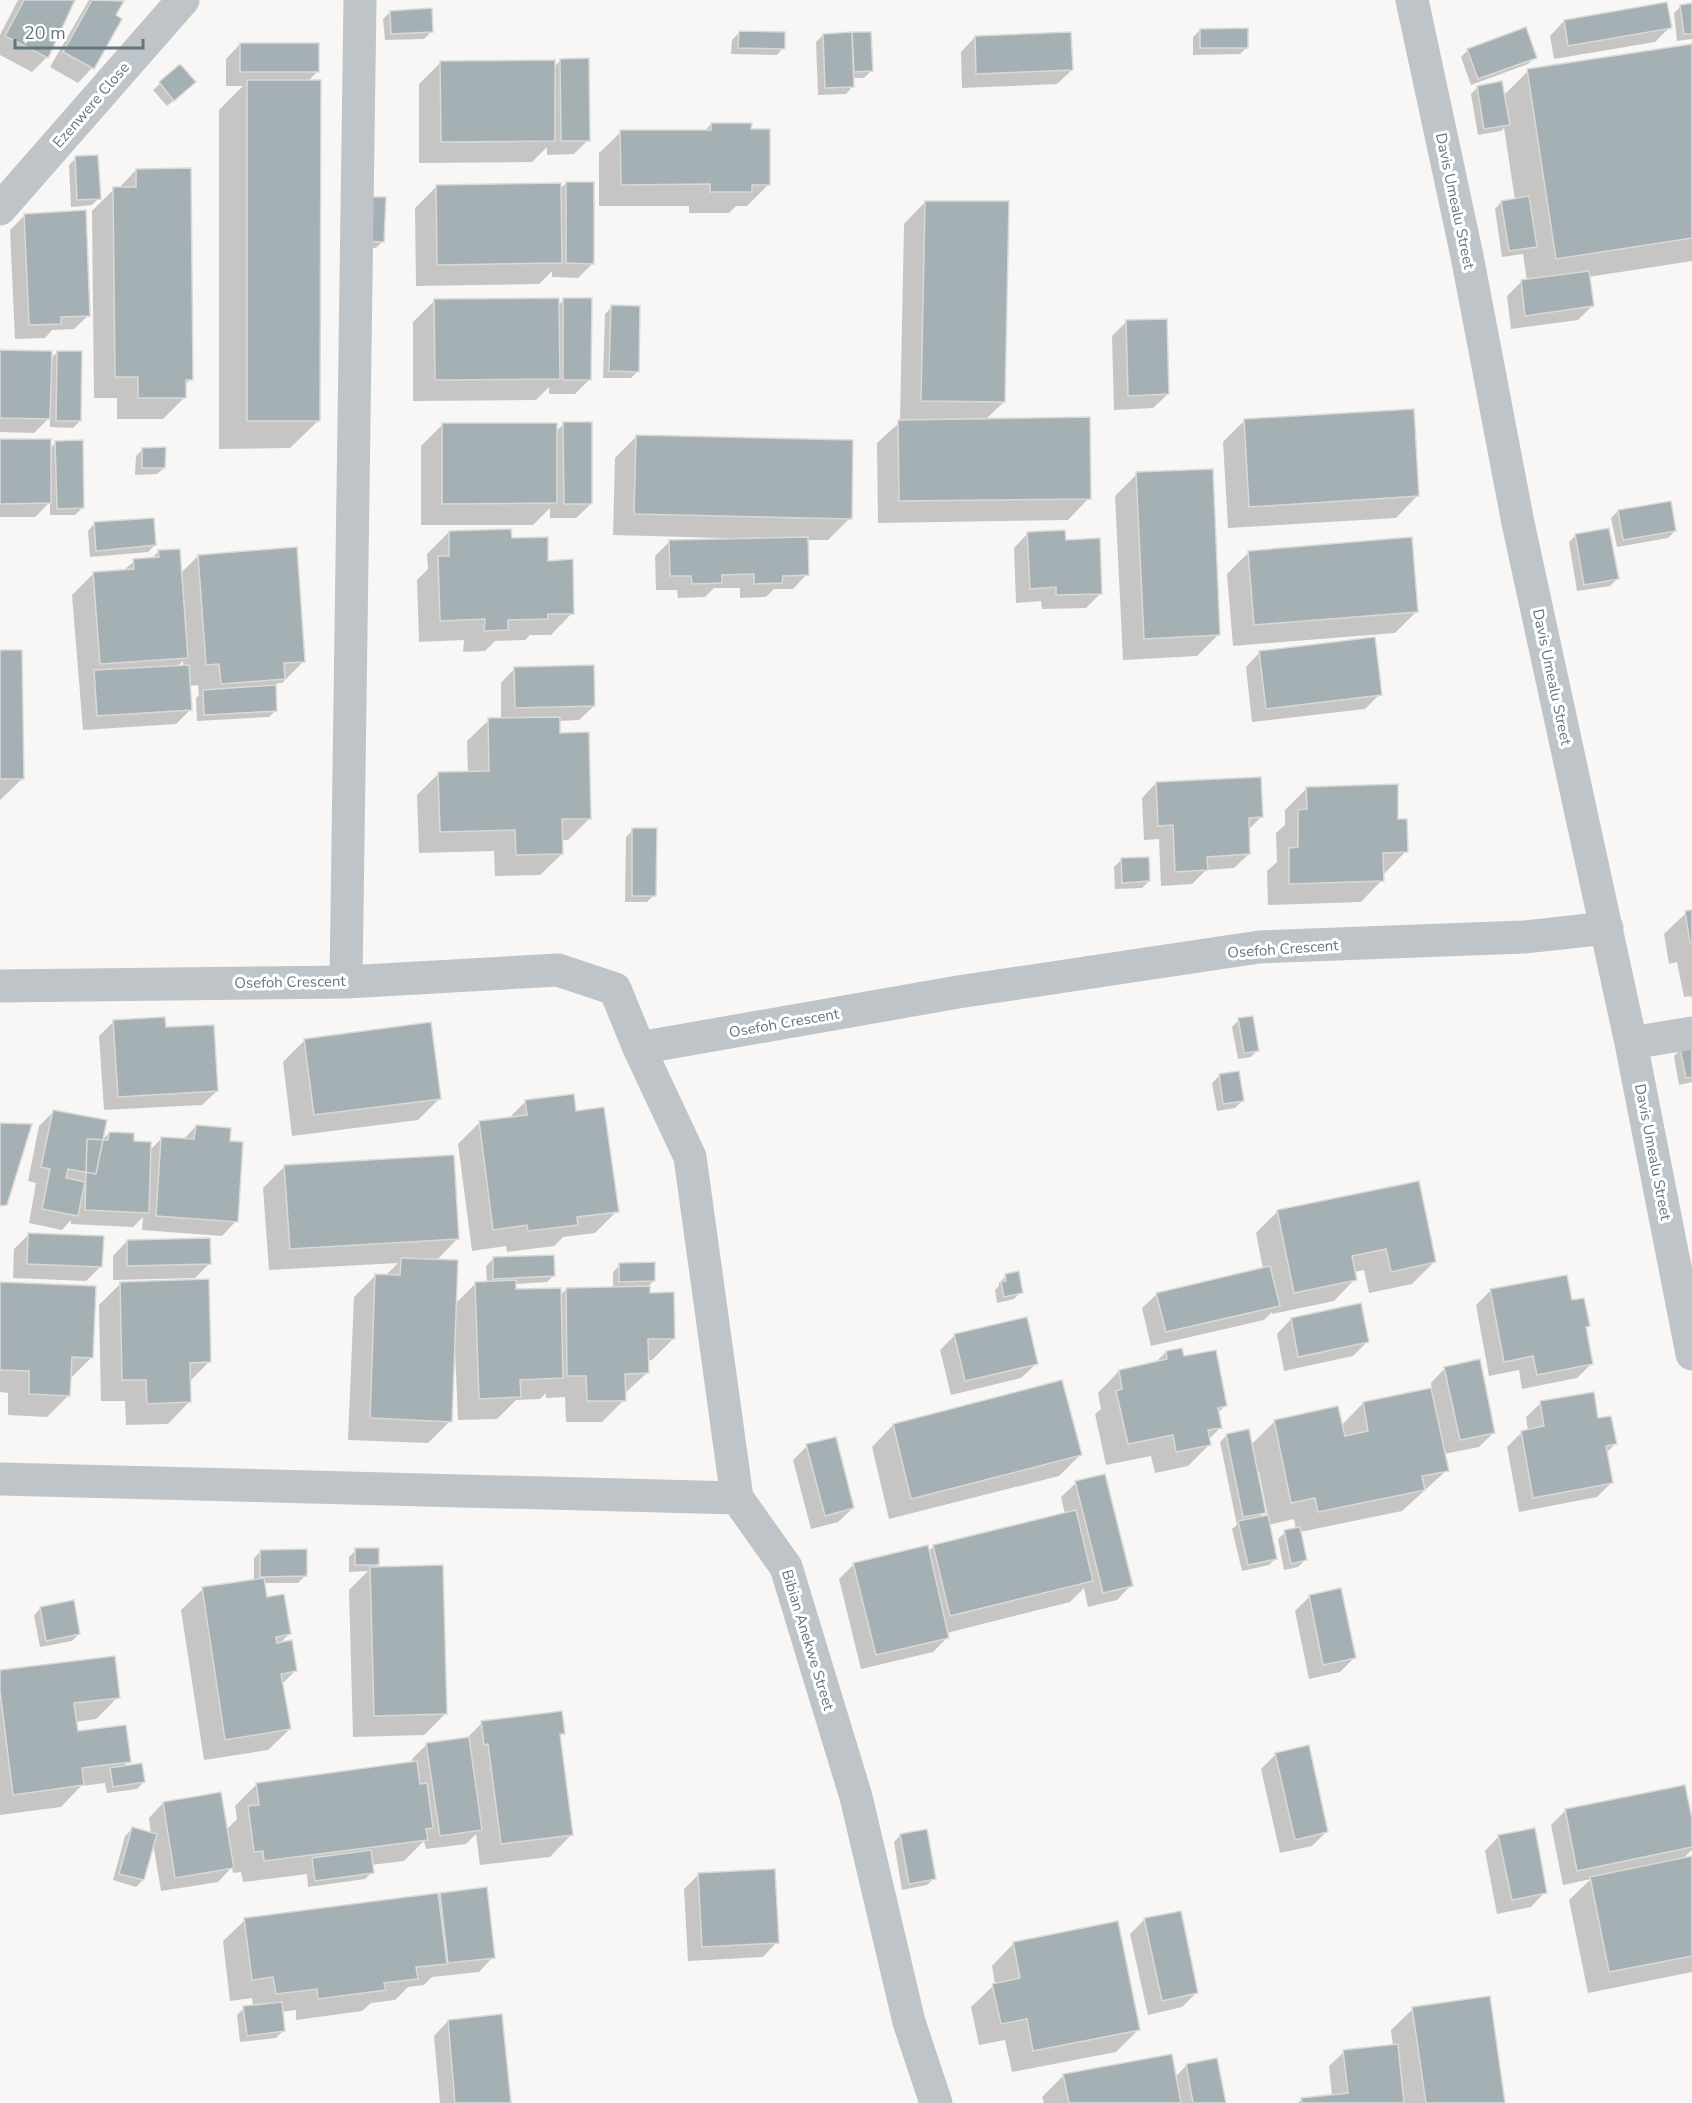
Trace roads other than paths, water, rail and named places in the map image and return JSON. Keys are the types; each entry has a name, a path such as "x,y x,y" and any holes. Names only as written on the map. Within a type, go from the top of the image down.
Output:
{"street":[{"name":"Ezenwere Close","path":"0,209 183,0"},
{"path":"346,982 360,0"},
{"name":"Davis Umealu Street","path":"1412,0 1465,245 1518,524 1631,1043 1692,1354"},
{"name":"Osefoh Crescent","path":"0,986 346,982 558,969 615,989 639,1048 958,992 1259,947 1524,937 1607,928"},
{"path":"1631,1043 1692,1033"},
{"name":"Bibian Anekwe Street","path":"639,1048 690,1157 737,1498 786,1567 856,1797 909,2022 936,2103"},
{"path":"0,1479 737,1498"}]}
